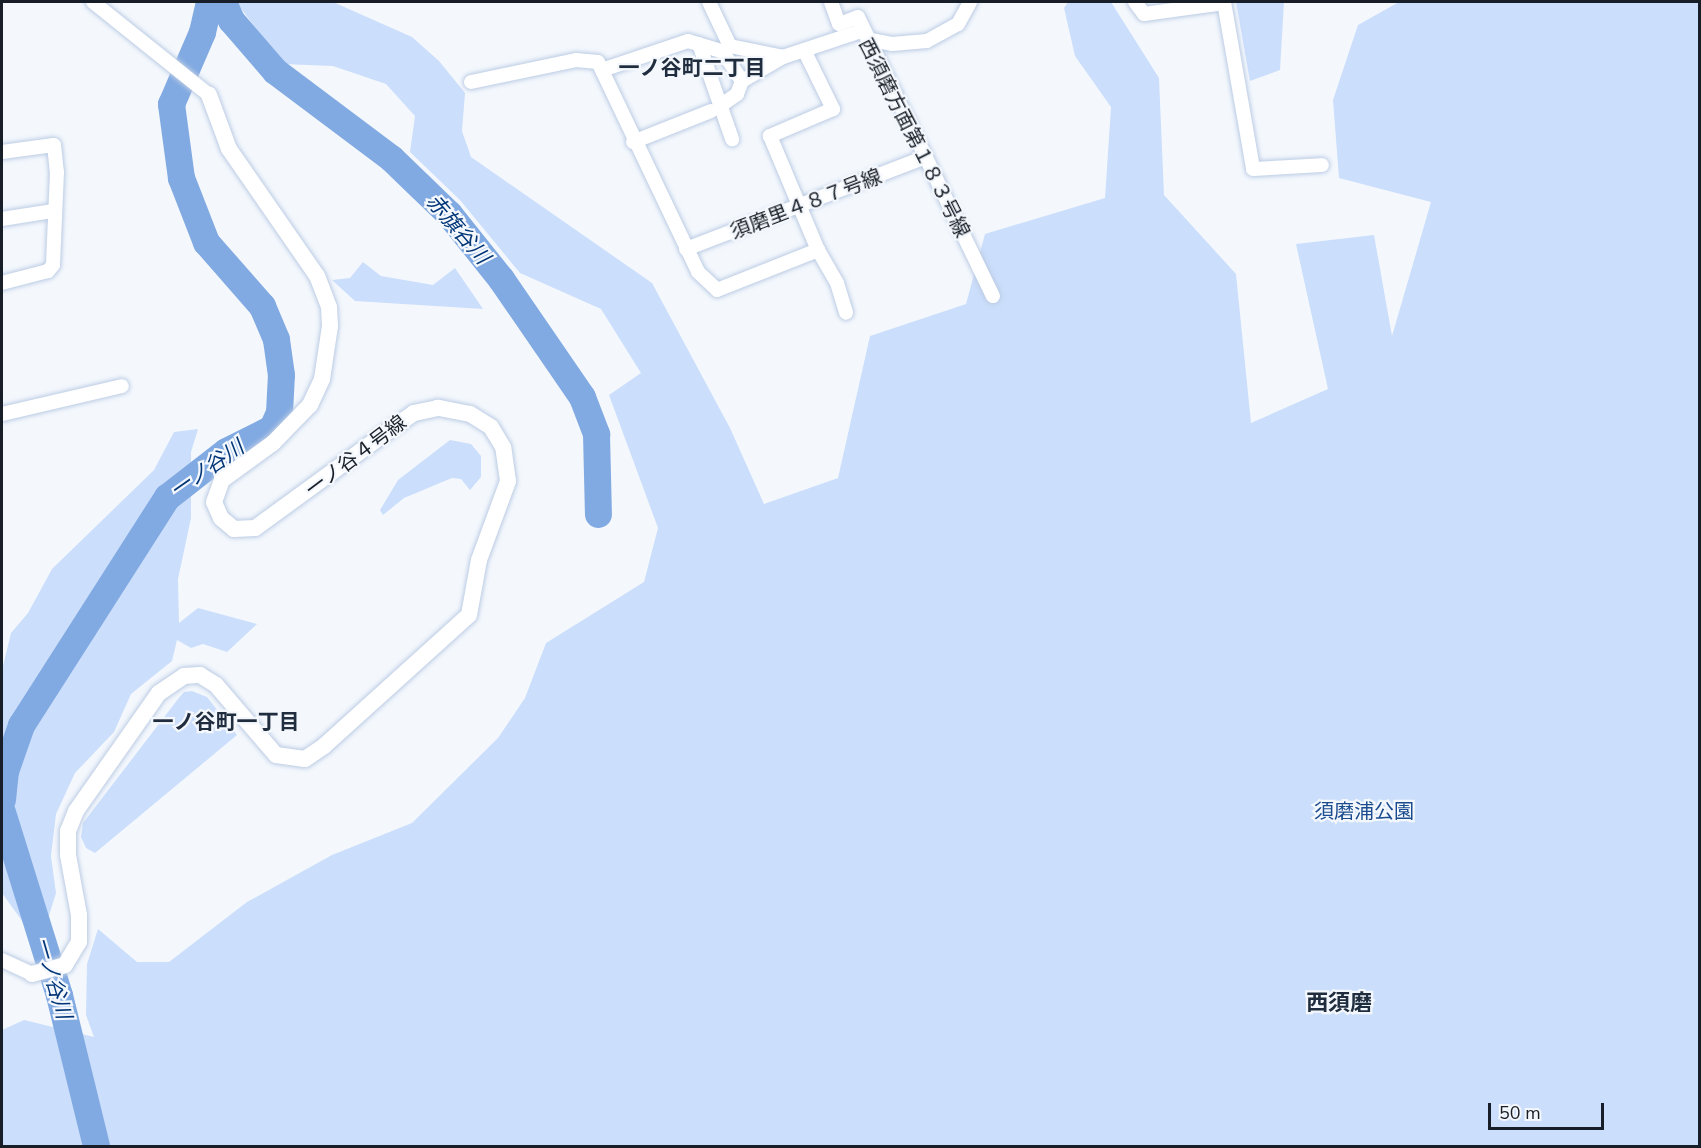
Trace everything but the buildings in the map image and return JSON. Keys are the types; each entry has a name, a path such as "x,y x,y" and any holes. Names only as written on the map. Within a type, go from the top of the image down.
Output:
{"street":[{"path":"93,2 209,95"},
{"path":"633,142 715,109 737,94 742,81 709,2"},
{"path":"831,2 838,24 858,17 864,35 892,45 927,41 958,24 970,2"},
{"path":"1134,2 1144,14 1224,2 1253,169 1322,165"},
{"name":"西須磨方面第１８３号線","path":"742,81 783,57 864,35 993,296"},
{"path":"602,70 664,46 688,41 783,57"},
{"path":"699,44 715,109 732,140"},
{"path":"804,50 833,109 770,136 818,250 837,283 846,313"},
{"path":"471,82 576,60 598,62 633,142 698,272 717,290 818,250"},
{"name":"一ノ谷４号線","path":"32,974 65,964 79,942 80,915 68,855 68,831 76,811 159,693 184,676 200,675 216,685 276,755 305,759 324,746 470,615 479,560 508,481 503,447 491,427 470,414 438,408 414,414 391,429 255,528 234,529 221,518 214,501 222,480 273,443 310,405 322,379 330,326 329,307 317,276 229,149 209,95"},
{"path":"2,152 54,145 57,172 53,211 53,266 48,271 2,283"},
{"name":"須磨里４８７号線","path":"686,249 800,208 926,157"},
{"path":"2,219 53,211"},
{"path":"2,414 122,386"},
{"path":"2,960 32,974"}],"green space":[{"name":"須磨浦公園","path":"236,2 333,2 412,37 439,61 465,93 462,131 471,157 652,283 730,428 764,504 838,478 870,336 966,304 985,234 1105,198 1111,107 1075,56 1064,8 1068,2 1111,2 1159,78 1164,195 1236,274 1251,423 1328,389 1296,244 1374,235 1392,336 1431,202 1339,178 1333,100 1358,25 1399,2 1699,2 1699,1146 2,1146 2,1030 24,1020 94,1037 86,1015 87,964 98,929 137,962 169,962 247,902 332,855 412,823 498,738 525,698 546,643 644,582 658,528 609,395 641,373 601,309 520,273 460,200 410,152 415,116 386,84 333,66 283,64"},
{"path":"1236,2 1284,2 1280,70 1250,81"},
{"path":"363,262 381,276 433,285 455,268 483,309 355,301 332,280 350,278"},
{"path":"198,429 191,452 191,518 178,579 179,623 198,608 257,624 227,652 203,644 191,648 177,640 172,661 131,694 114,732 75,773 56,814 51,856 56,893 47,922 25,925 2,893 2,670 11,633 28,613 52,569 154,470 174,432"},
{"path":"450,440 471,444 481,456 481,477 470,490 461,479 452,478 404,498 383,515 380,510 398,480"},
{"path":"192,691 207,697 237,735 95,853 86,848 81,837 83,823 178,699 184,692"}],"waterway":[{"name":"一ノ谷川","path":"2,799 5,771 21,725 167,497 226,451 272,428 279,412 281,375 276,339 262,306 206,242 181,178 171,104 202,32 209,2"},
{"name":"赤旗谷川","path":"223,2 231,20 275,71 391,158 449,214 501,279 582,397 596,434 598,514"},
{"name":"一ノ谷川","path":"2,812 59,995 96,1146"}],"district":[{"name":"一ノ谷町二丁目","path":"692,68"},
{"name":"一ノ谷町一丁目","path":"226,722"},
{"name":"西須磨","path":"1339,1004"}]}
